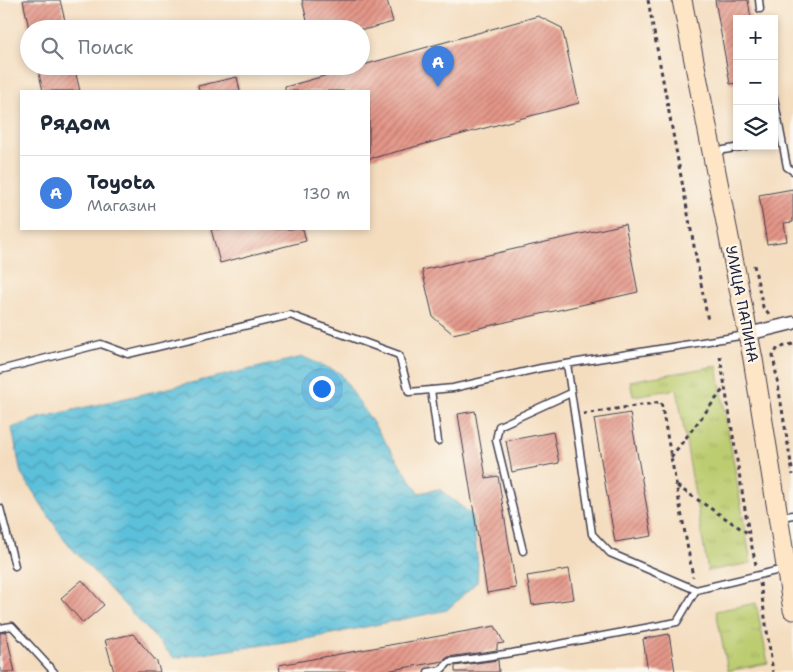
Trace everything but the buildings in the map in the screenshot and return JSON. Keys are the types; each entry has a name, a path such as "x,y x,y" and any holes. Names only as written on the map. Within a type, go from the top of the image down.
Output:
{"street":[{"name":"УЛИЦА ПАПИНА","path":"682,0 785,516 785,569 792,599"},
{"path":"748,334 793,323"}],"lane":[{"path":"758,0 760,9"},
{"path":"775,105 787,167 793,171"},
{"path":"778,140 782,140"},
{"path":"712,152 733,148"},
{"path":"0,370 101,344 128,354 290,315 399,355 410,392 453,388 567,364 748,334"},
{"path":"567,364 592,534 610,553 696,590 785,569"},
{"path":"431,390 438,441"},
{"path":"523,552 496,440 499,426 571,393"},
{"path":"0,508 15,566"},
{"path":"428,672 441,670 449,662 512,653 677,622 696,590"},
{"path":"0,628 12,626 54,672"}],"path":[{"path":"648,0 708,321"},
{"path":"793,344 778,348 773,355 793,475"},
{"path":"720,356 749,534 759,575 773,672"},
{"path":"671,457 725,387"},
{"path":"576,416 661,402 696,590"},
{"path":"676,486 749,534"}],"green space":[{"path":"717,366 751,563 708,571 677,389 633,396 630,381"},
{"path":"756,603 768,663 728,671 716,611"}],"water":[{"path":"303,357 340,373 419,493 439,489 472,515 478,564 477,582 447,610 312,638 174,658 65,541 21,473 12,428 39,418"}],"place":[{"name":"Toyota","path":"438,87"}]}
